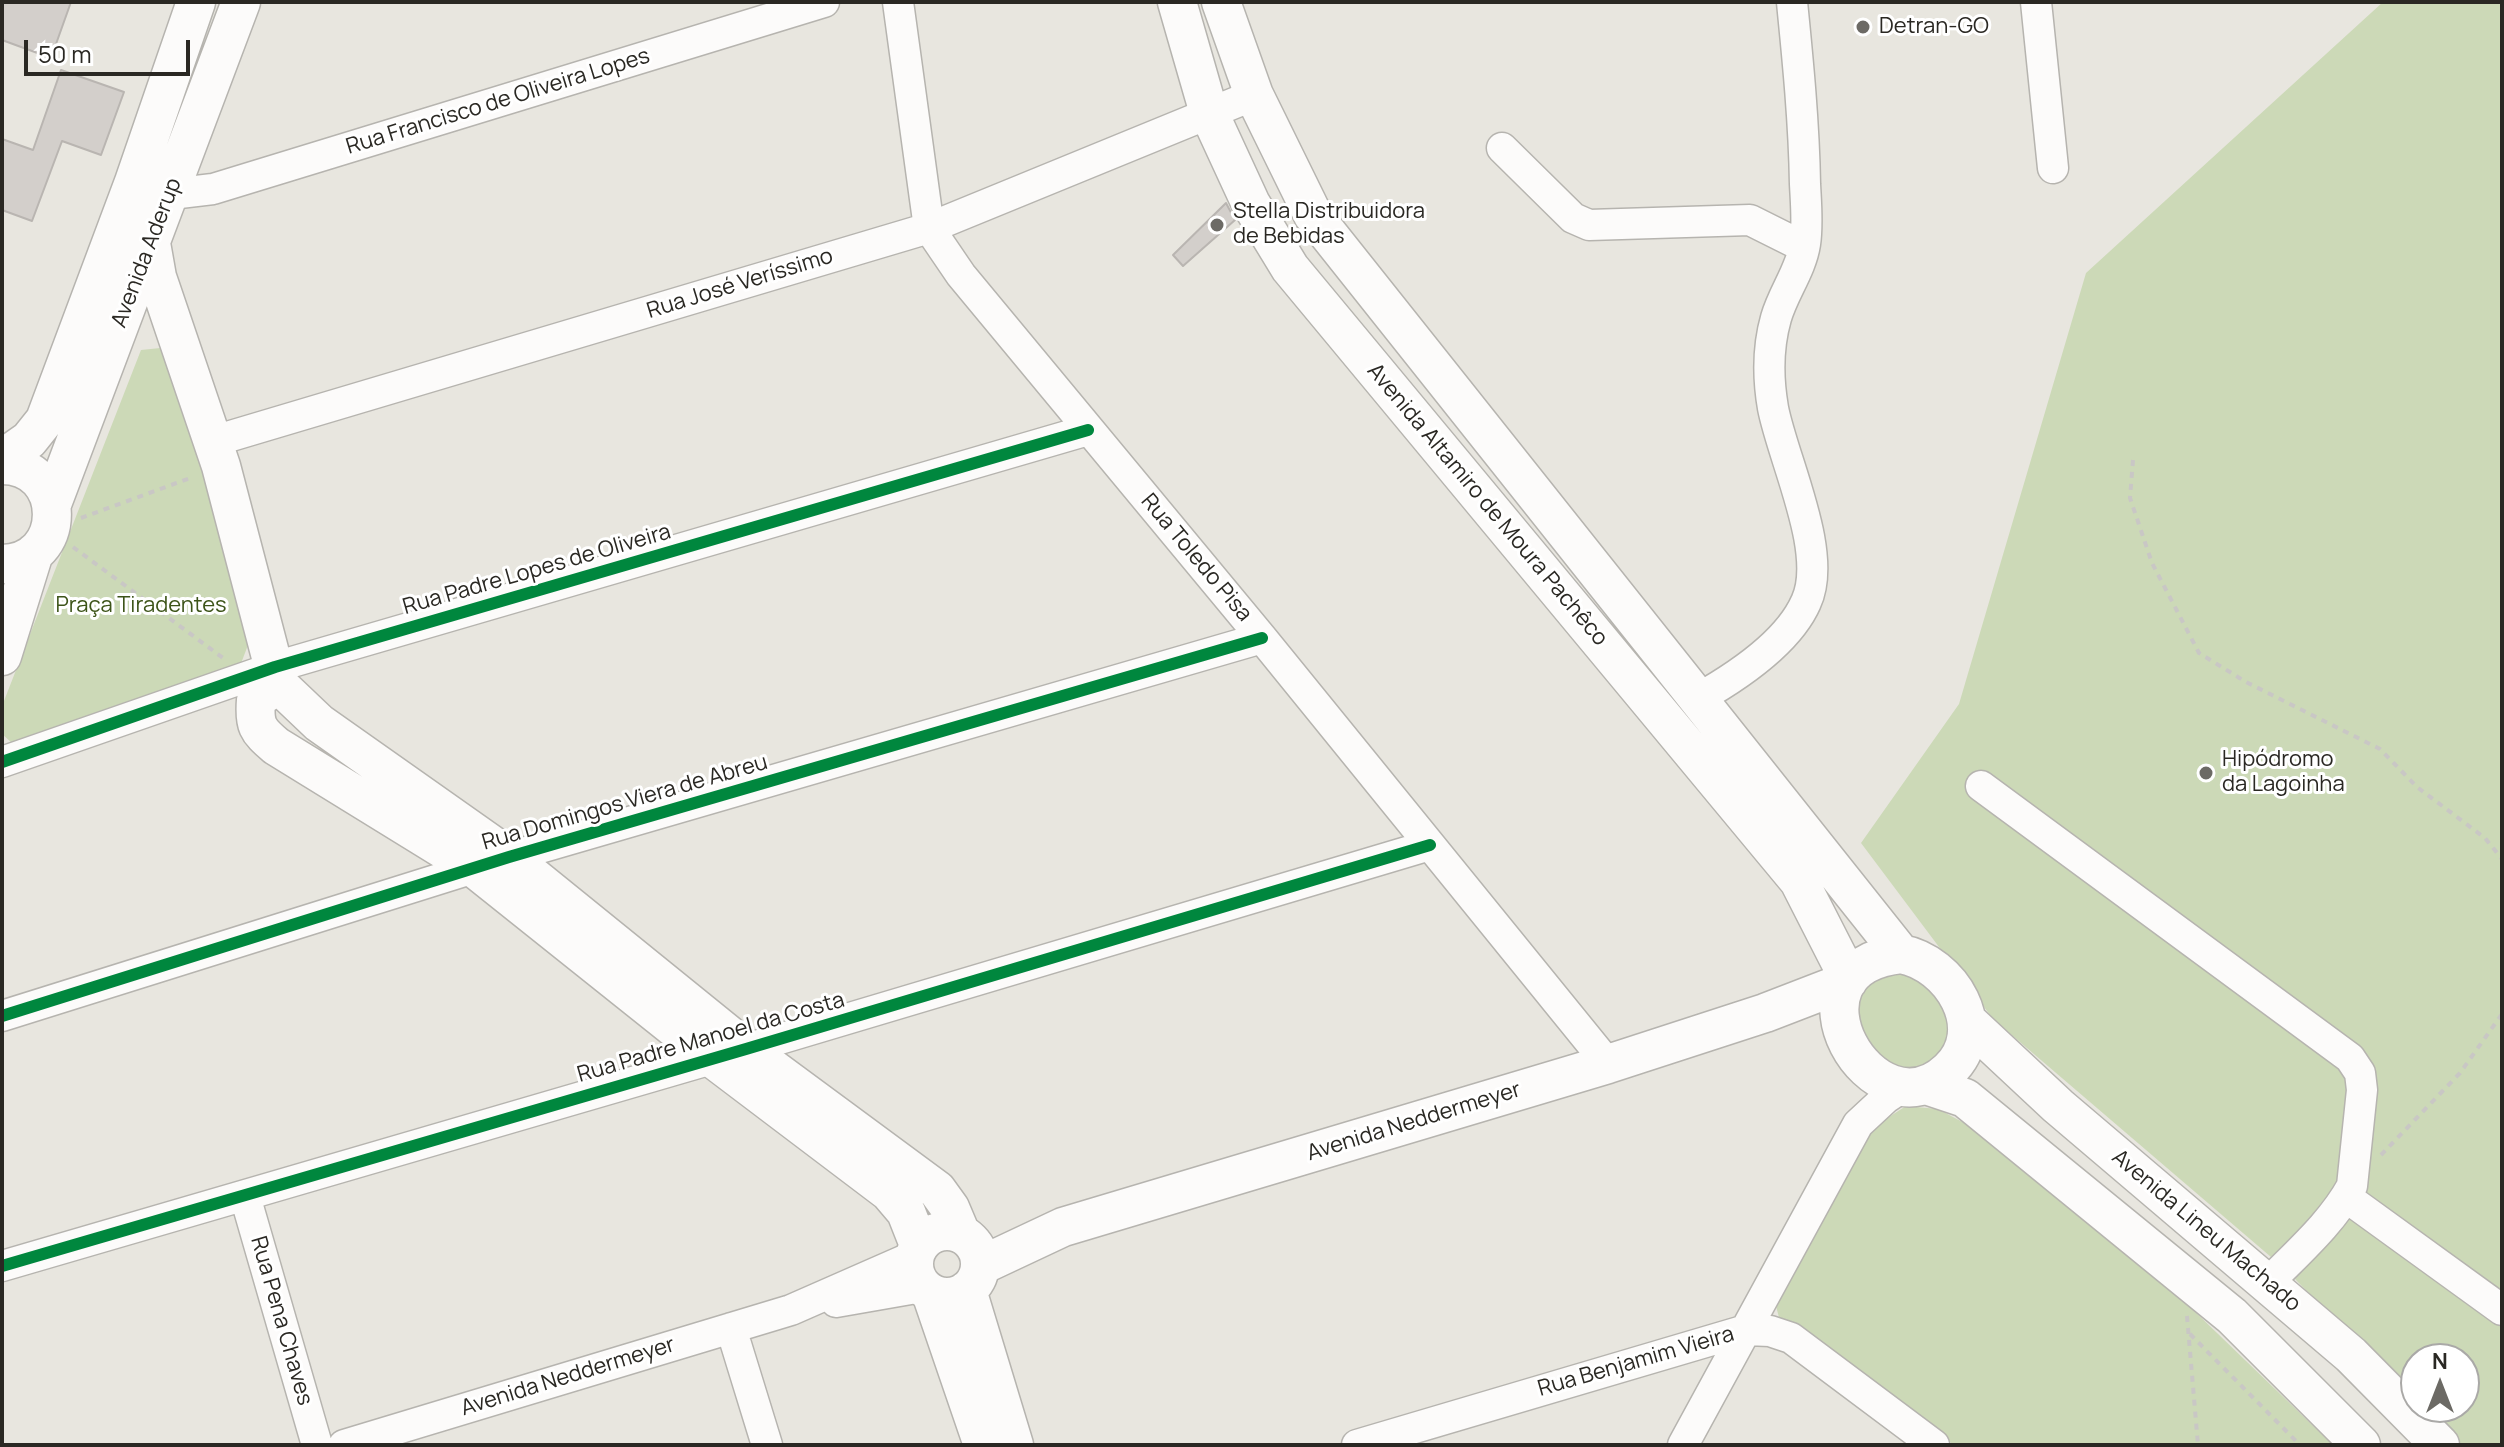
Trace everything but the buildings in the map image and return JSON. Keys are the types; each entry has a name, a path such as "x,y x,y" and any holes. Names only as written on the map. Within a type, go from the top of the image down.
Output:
{"main road":[{"name":"Avenida Aderup","path":"2,462 29,440 45,420 134,182 196,2"},
{"name":"Avenida Aderup","path":"35,538 171,194 241,2"},
{"name":"Avenida Altamiro de Moura Pachêco","path":"1177,2 1209,113 1251,204 1290,268 1799,881 1848,980"},
{"name":"Avenida Altamiro de Moura Pachêco","path":"1221,2 1254,95 1313,215 1901,954"},
{"path":"151,243 157,277 218,453 274,681 319,723 729,1053 937,1190 950,1208 946,1264 983,1445"},
{"name":"Avenida Aderup","path":"2,462 25,469 46,490 2,656"},
{"path":"274,681 256,700 254,719 261,734 276,746 492,862"},
{"path":"1913,1087 1941,1078 1962,1053 1967,1037 1967,1021 1961,1002 1944,975 1925,960 1901,954 1881,956 1863,965 1848,980 1838,1013 1846,1041 1867,1068 1883,1081 1965,1098 2183,1273 2232,1316 2361,1445"},
{"name":"Avenida Neddermeyer","path":"946,1264 1608,1064 1765,1013 1848,980"},
{"name":"Avenida Neddermeyer","path":"1765,1013 1818,1020 1841,1029"},
{"name":"Avenida Lineu Machado","path":"1967,1021 2058,1106 2351,1355 2440,1445"},
{"path":"946,1264 1014,1445"},
{"path":"2232,1316 2268,1283"}],"street":[{"name":"Rua Francisco de Oliveira Lopes","path":"171,194 213,189 824,2"},
{"name":"Rua Toledo Pisa","path":"898,2 929,228 961,275 1262,638 1608,1064"},
{"path":"1699,698 1737,676 1788,629 1807,602 1813,570 1809,537 1773,407 1769,358 1776,318 1804,247 1805,155 1792,2"},
{"path":"2036,2 2053,168"},
{"name":"Rua José Veríssimo","path":"218,453 929,228 1254,95"},
{"path":"1502,148 1573,218 1589,225 1750,220 1804,247"},
{"name":"Rua Padre Lopes de Oliveira","path":"2,762 1088,430"},
{"name":"Rua Domingos Viera de Abreu","path":"2,1016 492,862 1262,638"},
{"path":"1981,786 2350,1058 2360,1073 2362,1090 2349,1191 2268,1283"},
{"name":"Rua Padre Manoel da Costa","path":"2,1266 1430,845"},
{"path":"1858,1124 1867,1068"},
{"path":"1683,1445 1858,1124 1886,1098 1913,1087"},
{"path":"2349,1191 2502,1310"},
{"name":"Rua Pena Chaves","path":"245,1196 317,1445"},
{"name":"Avenida Neddermeyer","path":"344,1445 946,1264"},
{"path":"731,1328 767,1445"},
{"name":"Rua Benjamim Vieira","path":"1357,1445 1746,1330 1770,1331 1791,1338 1934,1445"}],"path":[{"path":"35,538 218,453"},
{"path":"2133,460 2130,498 2152,563 2199,653 2246,682 2380,749 2417,787 2485,838 2502,859"},
{"path":"35,538 274,681"},
{"path":"2349,1191 2460,1073 2502,1014"},
{"path":"2183,1273 2198,1445"},
{"path":"2188,1332 2300,1445"}],"green space":[{"name":"Hipódromo da Lagoinha","path":"2383,2 2502,2 2502,1445 2456,1445 2435,1423 2480,1423 2480,1343 2400,1343 2400,1387 2295,1279 2306,1261 2288,1243 2271,1257 1993,1019 1861,843 1959,704 2086,273"},
{"name":"Praça Tiradentes","path":"170,347 248,645 237,674 12,743 2,734 2,706 141,350"},
{"path":"1909,964 1958,1021 1935,1074 1868,1063 1850,993"},
{"path":"1906,1106 1938,1109 1968,1125 2187,1304 2333,1445 1954,1445 1780,1321 1774,1299 1872,1128"}],"cycle path":[{"path":"2,762 275,667 1088,430"},
{"path":"2,1016 509,857 1262,638"},
{"path":"2,1266 1430,845"}],"place":[{"name":"Detran-GO","path":"1863,27"},
{"name":"Stella Distribuidora de Bebidas","path":"1217,225"},
{"name":"Hipódromo da Lagoinha","path":"2206,773"}]}
